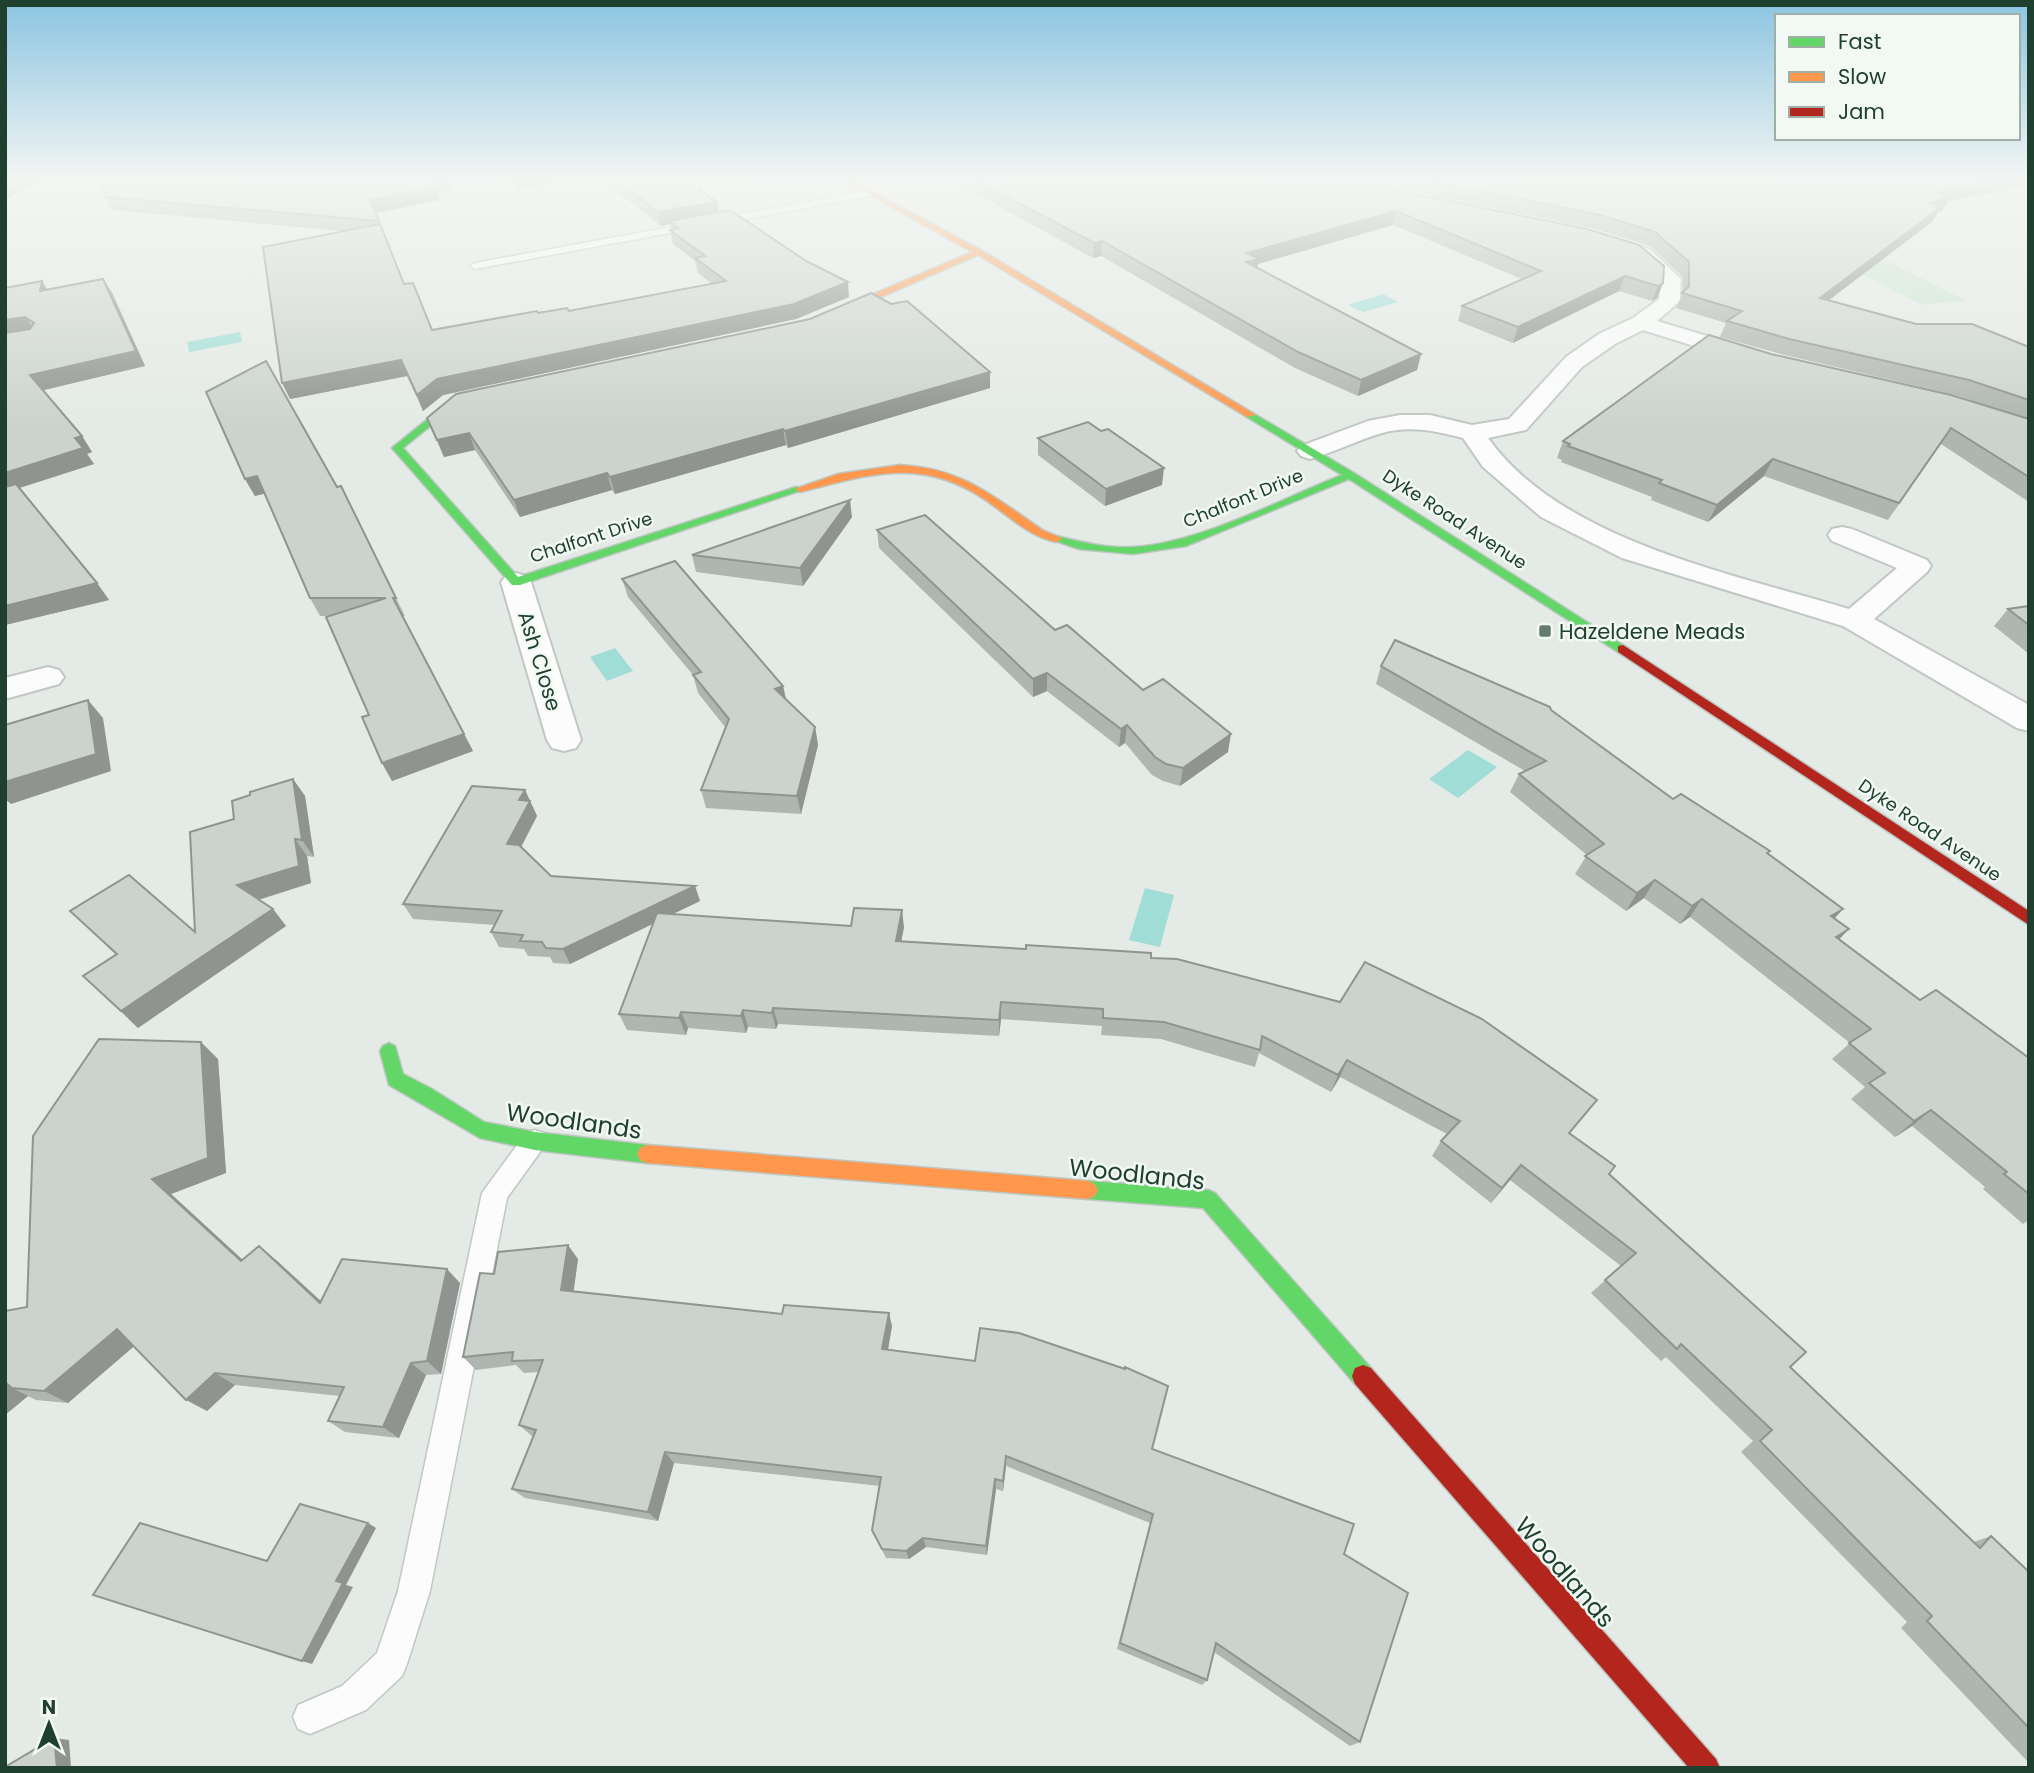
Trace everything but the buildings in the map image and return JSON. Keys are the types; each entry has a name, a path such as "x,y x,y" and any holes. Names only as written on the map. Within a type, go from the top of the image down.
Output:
{"street":[{"path":"815,322 955,262"},
{"name":"Dyke Road Avenue","path":"994,262 1350,475 1657,671 2029,919"},
{"path":"1310,451 1377,426 1400,422 1430,422 1472,433 1517,425 1574,362 1607,339 1641,323 1669,301 1671,279 1652,262"},
{"path":"1641,323 1776,363"},
{"name":"Chalfont Drive","path":"493,394 453,403 397,448 516,582 845,474 888,469 927,472 959,480 1041,535 1079,547 1133,551 1186,543 1350,475"},
{"path":"1472,433 1492,462 1551,511 1632,552 1854,620 2029,720"},
{"path":"1842,535 1917,566 1854,620"},
{"name":"Ash Close","path":"516,582 564,740"},
{"path":"5,689 48,677"},
{"name":"Woodlands","path":"388,1051 395,1079 426,1095 480,1130 535,1141 697,1160 1208,1199 1707,1768"}],"lane":[{"path":"475,266 498,262"},
{"path":"310,1717 354,1698 390,1664 414,1591 495,1193 535,1141"}],"green space":[{"path":"1888,262 1965,300 1923,305 1844,265"}],"water":[{"path":"1383,294 1398,302 1363,312 1348,305"},
{"path":"240,332 242,342 189,352 187,342"},
{"path":"615,648 633,671 607,681 590,657"},
{"path":"1468,750 1497,767 1458,798 1429,779"},
{"path":"1145,888 1174,895 1160,947 1129,940"}],"traffic: fast":[{"path":"475,398 453,403 397,448 516,582 800,489"},
{"path":"1251,415 1623,649"},
{"path":"1056,539 1079,546 1133,551 1186,543 1350,475"},
{"path":"389,1051 395,1079 426,1095 480,1130 535,1141 647,1154"},
{"path":"1088,1190 1208,1199 1363,1376"}],"traffic: slow":[{"path":"827,317 955,262"},
{"path":"994,262 1251,415"},
{"path":"800,489 859,473 920,469 940,473 969,485 1041,535 1056,539"},
{"path":"647,1154 1088,1190"}],"traffic: jam":[{"path":"1623,649 2029,919"},
{"path":"1363,1376 1707,1768"}],"place":[{"name":"Hazeldene Meads","path":"1545,631"}]}
